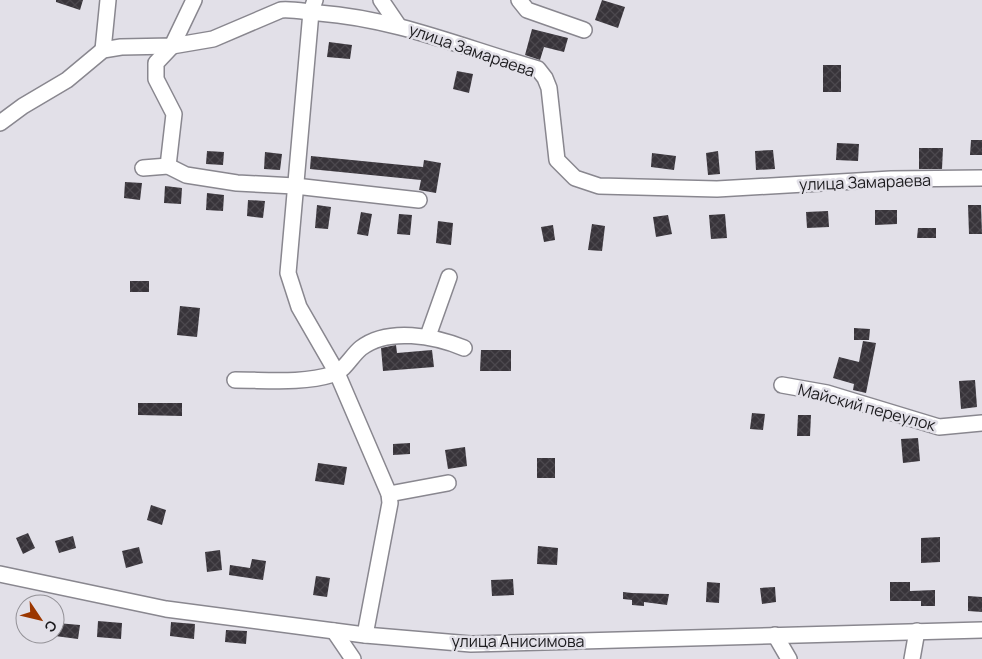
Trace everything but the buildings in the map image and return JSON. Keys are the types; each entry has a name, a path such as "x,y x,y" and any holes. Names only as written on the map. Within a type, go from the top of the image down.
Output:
{"street":[{"path":"0,123 23,106 67,80 103,50 108,0"},
{"path":"168,166 174,114 156,79 156,63 172,46 194,0"},
{"path":"381,0 398,25"},
{"path":"519,0 527,10 584,30"},
{"path":"313,6 288,273 299,307 337,373 390,494 390,503 365,635"},
{"name":"улица Замараева","path":"103,50 121,47 172,46 213,39 281,10 313,6 346,16 398,25 538,69 545,78 549,88 557,160 575,178 599,186 717,189 891,179 982,178"},
{"path":"121,47 156,63"},
{"path":"143,168 168,166 186,175 237,183 296,186 419,200"},
{"path":"428,336 449,277"},
{"path":"234,380 307,380 337,373 361,348 379,337 428,336 464,348"},
{"name":"Майский переулок","path":"782,385 827,393 939,427 982,423"},
{"path":"390,494 448,483"},
{"name":"улица Анисимова","path":"0,574 166,609 365,635 471,644 982,630"},
{"path":"334,631 353,659"},
{"path":"912,659 916,631"},
{"path":"774,636 790,659"}]}
